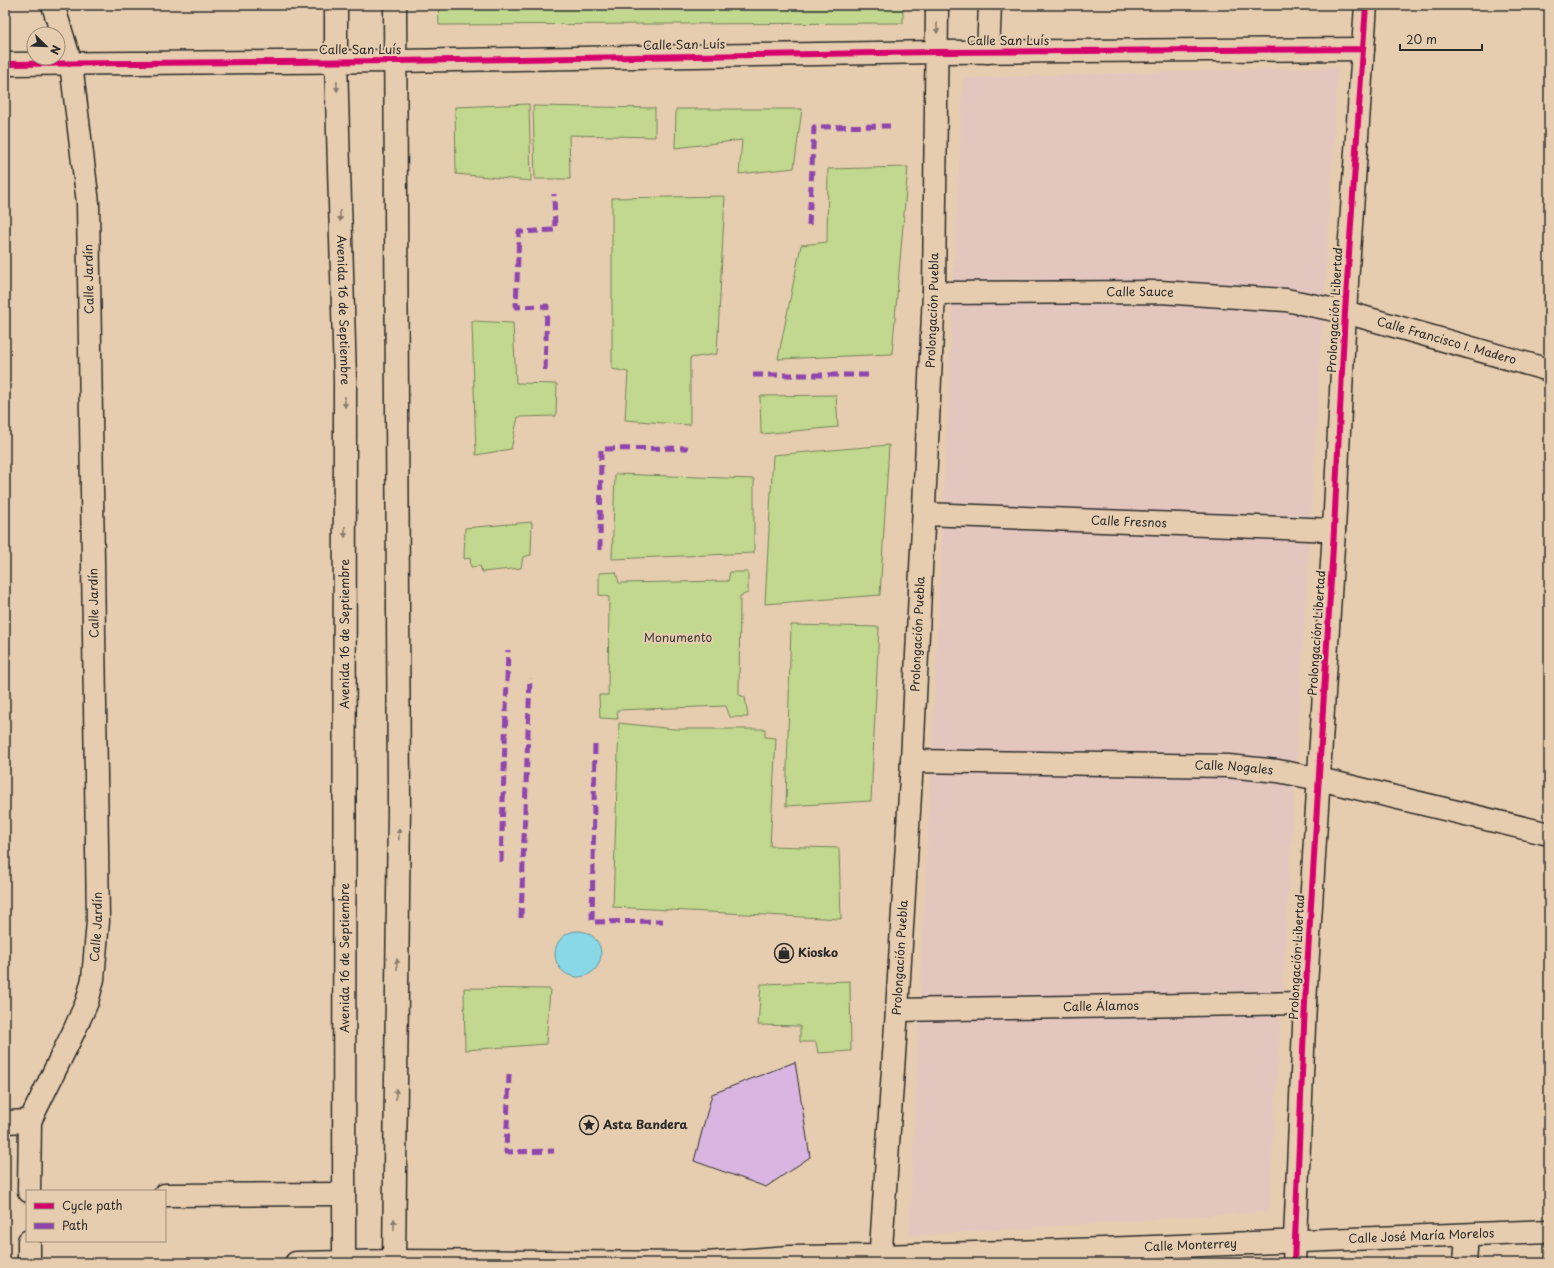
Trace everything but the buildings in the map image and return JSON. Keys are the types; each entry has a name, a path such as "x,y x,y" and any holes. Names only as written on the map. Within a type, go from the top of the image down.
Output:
{"street":[{"name":"Calle Jardín","path":"29,1190 30,1121 87,1002 93,979 98,921 88,203 71,64 53,5"},
{"name":"Avenida 16 de Septiembre","path":"336,5 336,61 345,380 344,1263"},
{"path":"394,1262 399,806 395,5"},
{"name":"Prolongación Puebla","path":"880,1260 898,1010 924,514 934,293 937,5"},
{"path":"988,52 990,5"},
{"name":"Prolongación Libertad","path":"1294,1263 1305,1003 1334,530 1345,312 1366,5"},
{"name":"Calle San Luís","path":"5,64 396,61 937,52 1363,49"},
{"name":"Calle Sauce","path":"934,293 1160,292 1286,300 1345,312"},
{"name":"Calle Francisco I. Madero","path":"1345,312 1549,370"},
{"name":"Calle Fresnos","path":"924,514 1334,530"},
{"name":"Calle Nogales","path":"912,761 1228,766 1278,771 1319,779 1549,834"},
{"name":"Calle Álamos","path":"898,1010 1305,1003"},
{"path":"5,1122 30,1121"},
{"path":"166,1195 344,1194"},
{"name":"Calle José María Morelos","path":"1294,1242 1549,1231"},
{"path":"1465,1263 1467,1235"},
{"path":"29,1242 29,1263"},
{"name":"Calle Monterrey","path":"296,1263 706,1263 790,1260 1101,1256 1294,1242"}],"shaded area":[{"path":"1338,67 1269,1211 909,1236 963,78"}],"green space":[{"path":"438,5 903,5 903,23 439,25"},
{"path":"529,104 531,181 456,174 455,107"},
{"path":"533,106 655,108 655,137 569,135 570,179 535,179"},
{"path":"676,109 802,109 794,168 739,174 742,140 675,148"},
{"path":"908,167 892,354 778,359 801,245 827,242 828,169"},
{"path":"725,196 717,354 690,358 690,425 625,420 628,372 612,369 612,198"},
{"path":"472,321 513,323 516,383 557,384 556,416 518,417 511,449 476,455"},
{"path":"836,395 838,427 761,434 760,396"},
{"path":"889,445 880,595 765,604 773,455"},
{"path":"615,474 754,479 754,553 612,559"},
{"path":"532,522 531,555 523,557 521,568 482,572 480,566 471,567 470,558 464,559 465,528"},
{"name":"Monumento","path":"616,572 619,583 728,581 730,572 748,572 748,593 740,596 739,695 745,697 748,717 730,717 726,706 617,710 618,719 600,718 599,695 608,695 609,597 599,595 599,573"},
{"path":"791,625 879,627 871,801 786,806"},
{"path":"619,723 674,729 765,729 765,737 776,738 770,846 839,848 841,919 613,907"},
{"path":"850,981 851,1051 818,1053 816,1042 800,1042 800,1026 758,1025 761,984"},
{"path":"464,988 550,989 546,1044 465,1050"}],"water":[{"path":"574,931 582,931 591,935 597,941 601,954 597,967 591,973 582,977 574,977 565,973 559,967 555,958 555,950 559,941 565,935"}],"marked path":[{"path":"809,225 814,127 890,126"},
{"path":"545,370 547,306 516,307 519,232 555,230 554,194"},
{"path":"753,375 868,375"},
{"path":"600,550 601,449 688,448"},
{"path":"501,862 508,650"},
{"path":"521,918 530,678"},
{"path":"595,745 592,922 663,921"},
{"path":"509,1074 506,1152 554,1151"}],"cycle path":[{"path":"1294,1263 1305,1003 1334,530 1345,312 1366,5"},
{"path":"5,64 397,61 937,52 1363,49"}],"place":[{"name":"Kiosko","path":"784,953"},
{"name":"Asta Bandera","path":"589,1125"}]}
